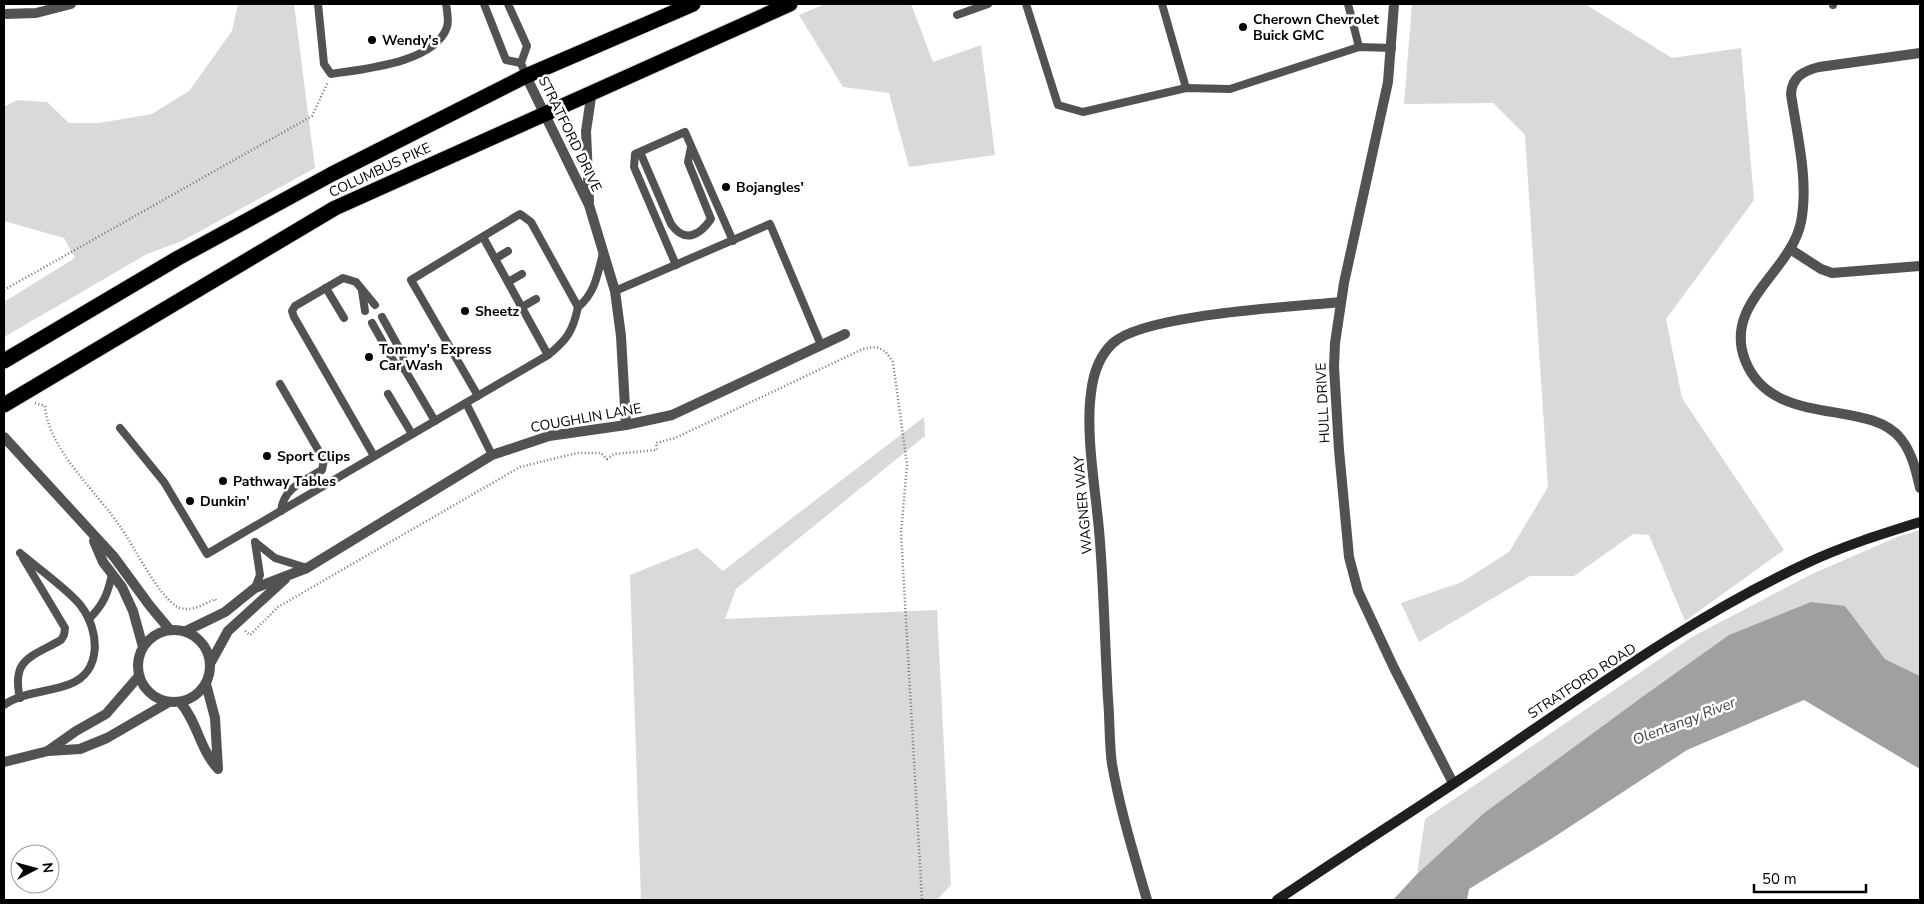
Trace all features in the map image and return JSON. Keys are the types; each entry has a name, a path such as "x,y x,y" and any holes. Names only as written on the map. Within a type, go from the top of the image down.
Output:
{"highway":[{"name":"COLUMBUS PIKE","path":"4,360 178,258 524,70 693,4"},
{"name":"COLUMBUS PIKE","path":"4,405 335,208 592,91 790,4"}],"street":[{"path":"4,14 36,13 71,4"},
{"name":"HULL DRIVE","path":"1394,4 1392,48 1383,108 1341,302 1334,367 1349,558 1366,610 1453,783"},
{"path":"1920,53 1819,67 1803,72 1792,84 1804,207 1800,225 1790,249 1749,304 1740,329 1744,358 1750,371 1768,389 1789,403 1865,419 1900,437 1912,457 1920,488"},
{"name":"STRATFORD DRIVE","path":"524,70 589,204 604,252 615,291 621,336 626,425"},
{"name":"STRATFORD DRIVE","path":"589,204 586,131 592,91"},
{"path":"1790,249 1821,270 1832,273 1920,266"},
{"name":"WAGNER WAY","path":"1147,900 1128,833 1112,761 1100,542 1090,425 1090,396 1094,375 1102,357 1112,344 1126,333 1145,327 1182,320 1341,302"},
{"name":"COUGHLIN LANE","path":"186,631 225,612 255,588 307,568 492,456 550,436 626,425 672,415 845,334"},
{"path":"4,437 114,557 170,630"},
{"name":"STRATFORD ROAD","path":"1277,900 1571,703 1722,607 1808,562 1843,547 1920,522"},
{"path":"92,535 103,562 122,588 133,610 143,647 138,666 142,684 154,696 169,702 180,702 195,696 206,684 211,662 203,643 186,631 170,630 155,636 143,647"},
{"name":"COUGHLIN LANE","path":"211,662 228,631 288,576"},
{"path":"48,751 106,714 139,676"},
{"path":"180,702 192,716 207,756 218,769 215,718 206,684"},
{"path":"4,762 48,751 80,749 107,738 169,702"}],"lane":[{"path":"318,4 324,64 331,74 398,62 437,43 448,26 446,4"},
{"path":"484,4 506,60 524,70 527,46 508,4"},
{"path":"957,15 988,4"},
{"path":"1026,4 1058,105 1083,112 1186,88 1230,89 1359,47 1392,48"},
{"path":"1162,4 1186,88"},
{"path":"1348,4 1359,47"},
{"path":"676,264 634,167 635,154 686,132 733,241"},
{"path":"640,152 671,224 677,233 689,236 703,230 712,218 688,162 691,145"},
{"path":"478,396 411,280 520,214 531,222 550,257 560,284 578,307"},
{"path":"615,291 770,224 821,345"},
{"path":"529,238 537,234"},
{"path":"482,237 548,355"},
{"path":"495,259 508,250"},
{"path":"120,428 164,482 207,554 548,355 565,342 574,323 578,307 586,301 593,289 604,252"},
{"path":"543,261 550,257"},
{"path":"508,282 522,274"},
{"path":"374,456 292,311 295,306 343,278 350,278 356,282 375,305"},
{"path":"326,288 344,318"},
{"path":"362,291 365,310"},
{"path":"522,307 536,299"},
{"path":"382,317 403,356 405,370 435,421"},
{"path":"372,323 394,362 405,370"},
{"path":"280,384 324,460 322,470 290,489 282,500 281,511"},
{"path":"388,394 412,434"},
{"path":"466,403 492,456"},
{"path":"255,588 260,574 255,542 275,558 307,568"},
{"path":"5,701 20,698 70,684 85,677 95,659 95,642 89,619 81,605 20,553 65,628 64,635 60,640 23,662 18,674 20,698"},
{"path":"89,619 102,606 109,592 112,574"}],"path":[{"path":"4,290 312,116 331,74"},
{"path":"236,623 250,634 278,607 342,572 456,502 520,467 577,453 601,452 607,459 614,454 657,450 656,443 661,440 674,438 863,349 876,346 885,350 893,362 907,465 901,533 922,900"},
{"path":"25,392 35,403 45,406 46,418 67,457 119,525 165,594 177,607 190,609 215,599 225,612"}],"shaded area":[{"path":"238,4 294,4 315,168 182,241 147,254 4,337 4,302 75,258 64,238 4,221 4,107 17,100 47,102 69,123 99,123 152,114 189,91 232,31"},
{"path":"825,4 911,4 933,62 981,45 995,155 909,167 889,93 843,87 799,15"},
{"path":"1412,4 1585,4 1672,58 1741,48 1754,200 1666,319 1682,398 1784,550 1685,621 1649,535 1633,534 1574,576 1530,576 1419,642 1401,603 1462,582 1509,552 1548,487 1525,135 1493,103 1404,104"},
{"path":"924,417 925,436 736,589 725,619 937,610 951,885 937,900 641,900 630,575 697,548 723,571"},
{"path":"1920,530 1920,676 1885,659 1845,606 1638,700 1484,813 1417,874 1425,819 1692,637 1812,574 1897,537"}],"water":[{"name":"Olentangy River","path":"1811,602 1845,606 1885,659 1920,676 1920,769 1804,700 1687,750 1548,841 1469,889 1467,900 1393,900 1417,874 1484,813 1729,635"}],"place":[{"name":"Cherown Chevrolet Buick GMC","path":"1243,27"},
{"name":"Wendy's","path":"372,40"},
{"name":"Bojangles'","path":"726,187"},
{"name":"Sheetz","path":"465,311"},
{"name":"Tommy's Express Car Wash","path":"369,357"},
{"name":"Sport Clips","path":"267,456"},
{"name":"Pathway Tables","path":"223,481"},
{"name":"Dunkin'","path":"190,501"}]}
